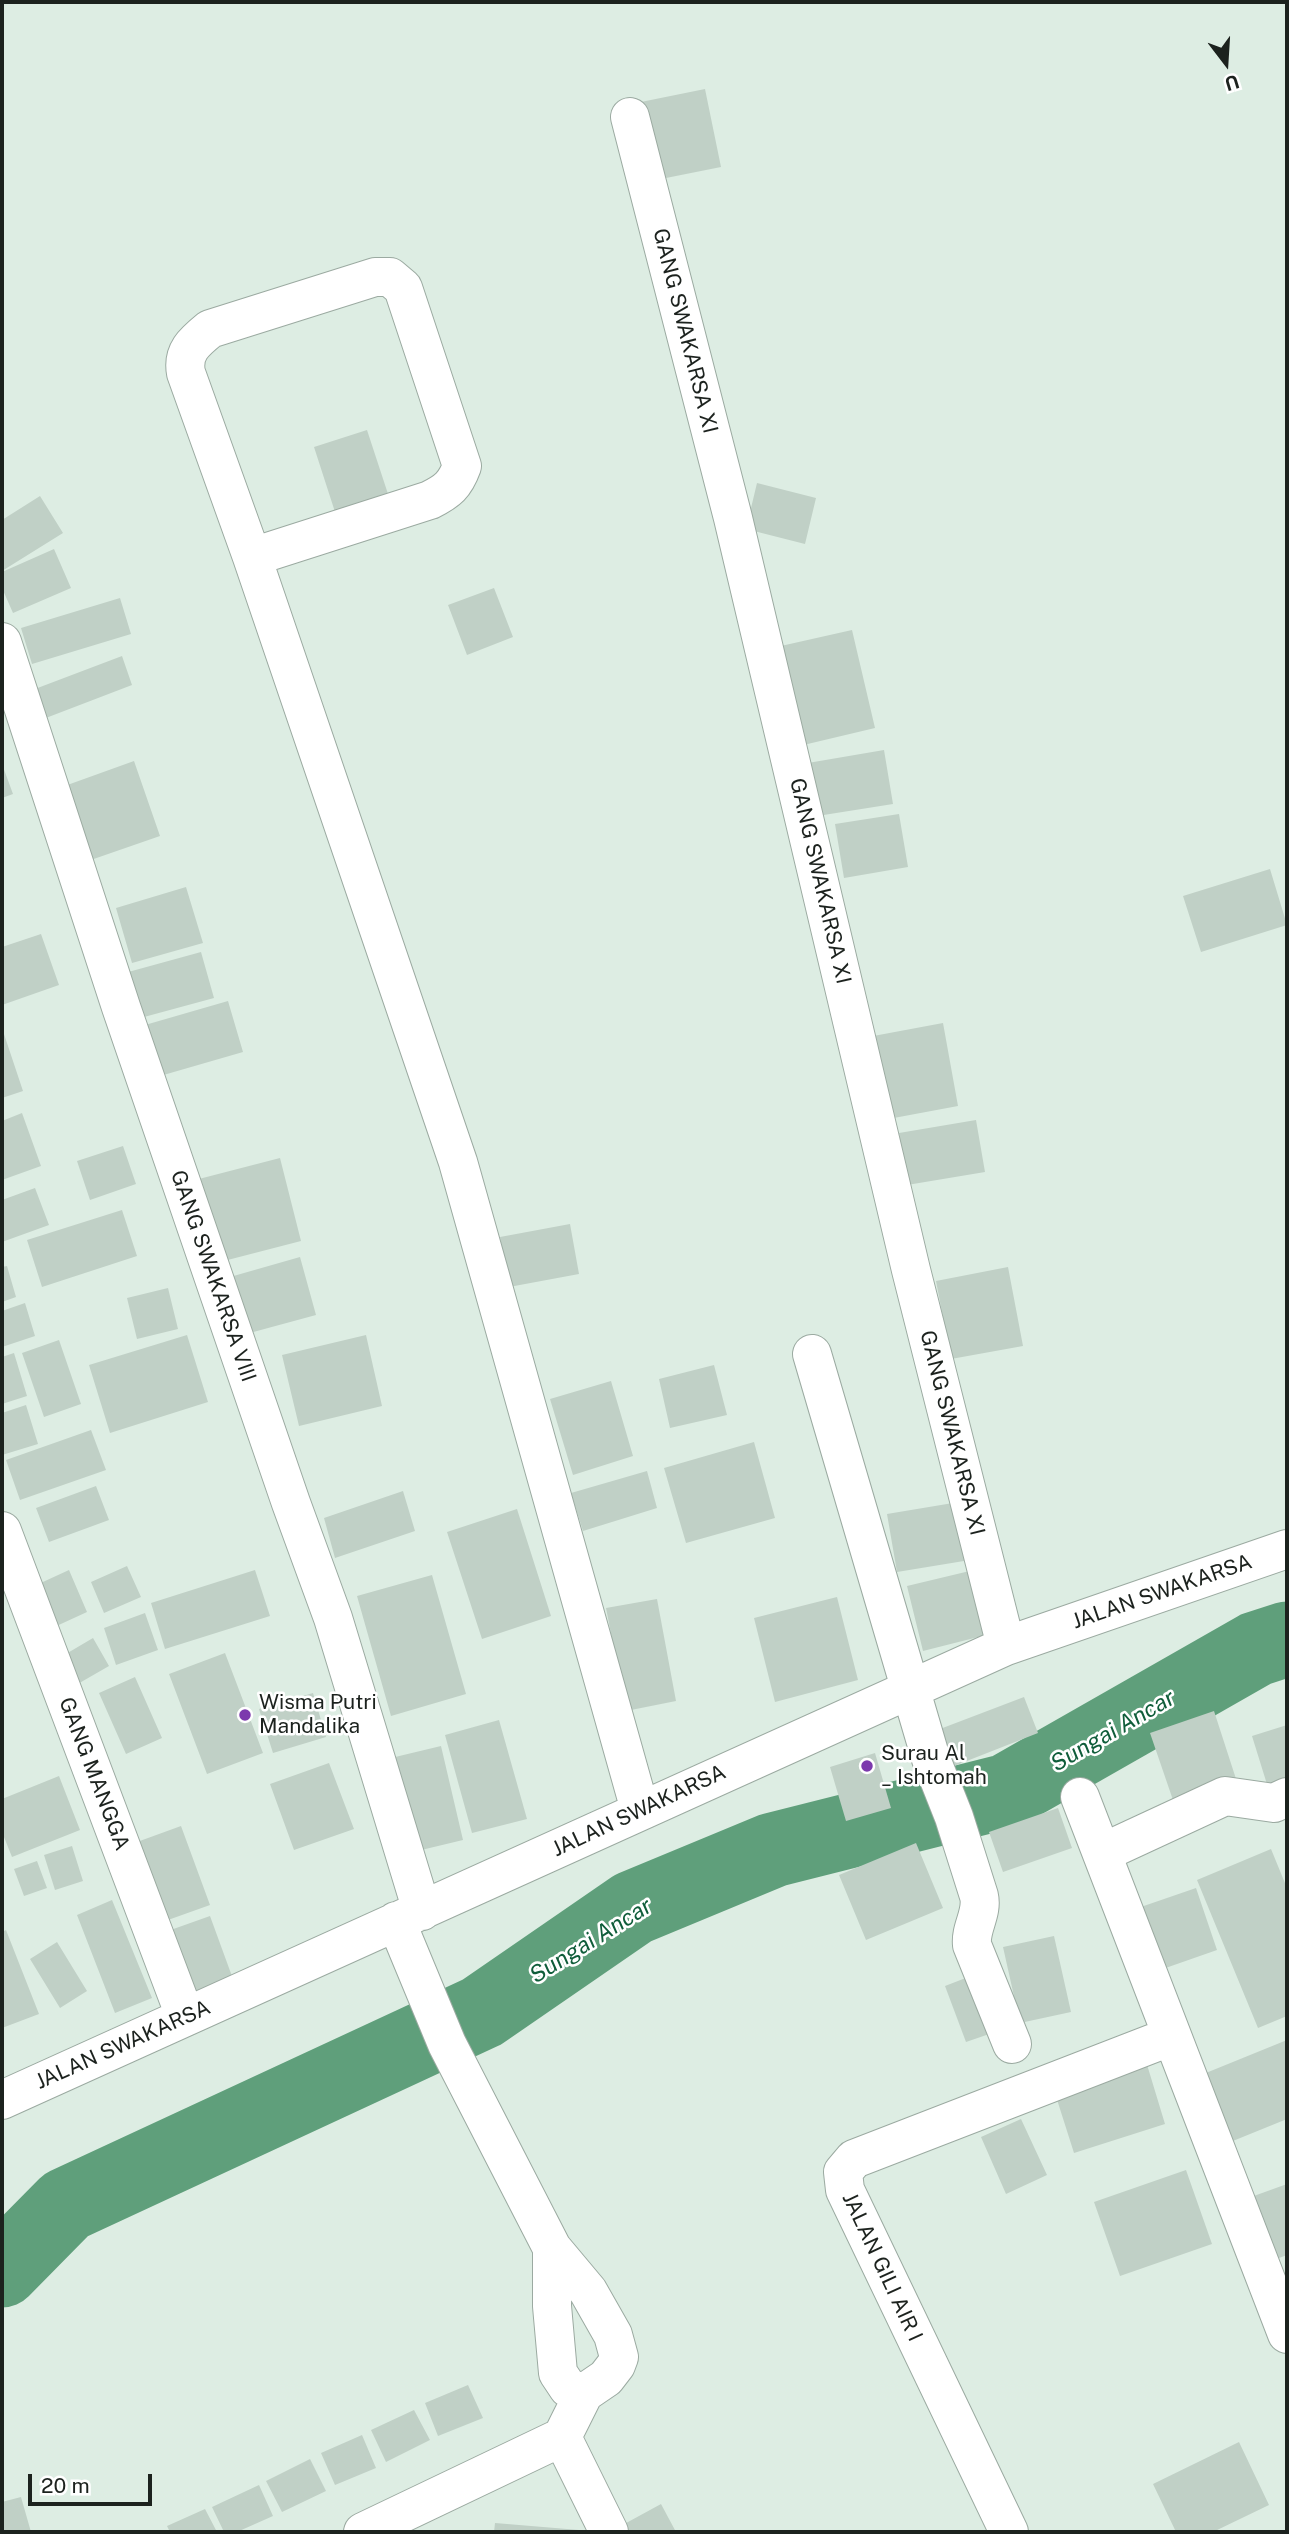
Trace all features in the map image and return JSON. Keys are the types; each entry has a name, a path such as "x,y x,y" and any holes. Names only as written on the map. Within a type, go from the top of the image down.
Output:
{"street":[{"name":"GANG SWAKARSA XI","path":"630,117 736,531 911,1270 1006,1646"},
{"path":"252,557 430,500 447,492 456,482 462,466 403,288 390,277 375,277 210,329 194,342 184,361 458,1161 640,1810"},
{"name":"GANG SWAKARSA VIII","path":"2,642 121,1007 333,1618 409,1916 410,1957 447,2044 552,2248 587,2291 613,2335 618,2357 616,2365 606,2378 584,2393"},
{"path":"812,1354 931,1759 954,1817 981,1904 971,1936 972,1945 1012,2044"},
{"name":"GANG MANGGA","path":"2,1531 185,2016"},
{"name":"JALAN SWAKARSA","path":"2,2100 1006,1646 1287,1549"},
{"path":"1102,1853 1225,1796 1274,1803 1287,1797"},
{"path":"1080,1797 1287,2334"},
{"name":"JALAN GILI AIR I","path":"1009,2532 845,2190 843,2172 854,2159 1172,2035"},
{"path":"363,2532 562,2437 584,2393 568,2388 558,2373 552,2306 552,2248"},
{"path":"562,2437 609,2532"}],"building":[{"path":"705,89 721,167 651,181 636,103"},
{"path":"367,430 388,494 335,512 314,447"},
{"path":"757,483 816,498 805,544 746,529"},
{"path":"40,496 63,533 2,571 2,520"},
{"path":"54,549 71,588 13,613 2,588 2,572"},
{"path":"494,588 513,637 467,655 448,605"},
{"path":"120,598 131,634 32,664 21,628"},
{"path":"852,630 875,728 795,747 772,648"},
{"path":"122,656 132,685 38,721 27,692"},
{"path":"884,750 893,804 811,817 802,764"},
{"path":"134,761 160,836 85,862 59,788"},
{"path":"2,764 13,794 2,798"},
{"path":"899,814 908,867 844,878 835,824"},
{"path":"1270,869 1287,925 1201,952 1183,896"},
{"path":"186,887 203,943 132,963 116,908"},
{"path":"41,934 59,985 2,1005 2,947"},
{"path":"201,952 214,998 133,1020 121,974"},
{"path":"228,1001 243,1052 160,1076 145,1025"},
{"path":"943,1023 958,1106 883,1120 868,1037"},
{"path":"2,1028 23,1091 2,1098"},
{"path":"22,1113 41,1166 2,1180 2,1121"},
{"path":"976,1120 985,1172 907,1185 899,1133"},
{"path":"123,1146 136,1184 90,1200 77,1161"},
{"path":"280,1158 301,1241 216,1263 195,1180"},
{"path":"35,1188 49,1225 2,1242 2,1200"},
{"path":"122,1210 137,1256 42,1287 27,1240"},
{"path":"570,1224 579,1274 509,1287 500,1237"},
{"path":"300,1257 316,1315 246,1334 230,1277"},
{"path":"7,1266 16,1297 2,1302 2,1267"},
{"path":"1008,1267 1023,1346 951,1359 936,1281"},
{"path":"168,1288 178,1329 137,1339 127,1298"},
{"path":"25,1303 35,1336 2,1347 2,1311"},
{"path":"187,1335 208,1402 110,1433 89,1365"},
{"path":"366,1335 382,1406 299,1426 282,1355"},
{"path":"59,1340 81,1404 44,1417 22,1353"},
{"path":"14,1353 27,1396 2,1404 2,1357"},
{"path":"714,1365 727,1415 670,1428 659,1379"},
{"path":"611,1381 633,1456 573,1475 550,1399"},
{"path":"26,1405 38,1444 2,1455 2,1413"},
{"path":"91,1430 106,1470 20,1500 6,1460"},
{"path":"754,1442 775,1518 686,1543 664,1468"},
{"path":"647,1471 657,1508 583,1531 571,1493"},
{"path":"96,1486 109,1520 49,1542 36,1508"},
{"path":"403,1491 415,1531 335,1558 324,1518"},
{"path":"959,1502 970,1560 897,1572 887,1514"},
{"path":"517,1509 551,1616 482,1639 447,1532"},
{"path":"127,1566 141,1597 104,1613 91,1582"},
{"path":"978,1569 994,1633 923,1651 907,1586"},
{"path":"69,1570 87,1612 50,1629 32,1587"},
{"path":"255,1570 270,1616 165,1649 151,1603"},
{"path":"432,1575 466,1694 391,1716 357,1596"},
{"path":"837,1597 858,1680 775,1702 754,1618"},
{"path":"657,1599 676,1701 626,1711 606,1608"},
{"path":"145,1613 158,1650 116,1665 104,1628"},
{"path":"93,1638 109,1666 69,1689 54,1661"},
{"path":"225,1653 263,1753 207,1774 169,1674"},
{"path":"135,1677 162,1738 126,1754 99,1693"},
{"path":"313,1693 326,1737 273,1753 259,1709"},
{"path":"1024,1697 1038,1733 954,1766 940,1729"},
{"path":"1214,1711 1237,1782 1174,1803 1150,1733"},
{"path":"499,1720 527,1819 472,1833 445,1735"},
{"path":"1287,1725 1287,1789 1270,1794 1252,1736"},
{"path":"441,1746 463,1840 413,1852 391,1758"},
{"path":"875,1753 891,1808 846,1821 830,1767"},
{"path":"329,1763 354,1829 294,1850 270,1784"},
{"path":"59,1776 80,1830 12,1857 2,1832 2,1799"},
{"path":"1058,1808 1072,1848 1003,1872 989,1832"},
{"path":"181,1826 210,1905 154,1925 126,1846"},
{"path":"916,1843 943,1908 866,1940 839,1875"},
{"path":"72,1846 83,1881 55,1890 44,1855"},
{"path":"1271,1849 1287,1888 1287,2016 1258,2028 1197,1880"},
{"path":"37,1861 47,1888 24,1896 14,1869"},
{"path":"1196,1888 1217,1950 1157,1971 1135,1909"},
{"path":"112,1900 152,1998 115,2013 77,1915"},
{"path":"210,1916 233,1979 187,1996 165,1932"},
{"path":"6,1930 39,2014 2,2028 2,1932"},
{"path":"1054,1936 1071,2012 1020,2023 1003,1947"},
{"path":"57,1942 87,1991 60,2008 30,1959"},
{"path":"976,1974 998,2031 966,2042 945,1986"},
{"path":"1287,2040 1287,2119 1223,2145 1196,2077"},
{"path":"1145,2058 1165,2124 1074,2153 1053,2087"},
{"path":"1021,2119 1047,2175 1006,2194 981,2137"},
{"path":"1186,2170 1212,2244 1120,2276 1094,2202"},
{"path":"1287,2184 1287,2255 1263,2264 1240,2201"},
{"path":"468,2385 483,2418 438,2436 425,2403"},
{"path":"414,2410 430,2440 386,2462 371,2430"},
{"path":"362,2435 376,2468 335,2485 321,2453"},
{"path":"1239,2442 1269,2505 1213,2532 1176,2532 1153,2484"},
{"path":"310,2459 326,2491 282,2512 266,2481"},
{"path":"259,2485 273,2516 237,2532 224,2532 212,2507"},
{"path":"21,2497 31,2532 2,2532 2,2502"},
{"path":"661,2504 676,2532 619,2532 617,2528"},
{"path":"205,2509 217,2532 170,2532 167,2526"},
{"path":"495,2523 579,2530 579,2532 494,2532"}],"waterway":[{"name":"Sungai Ancar","path":"2,2270 66,2205 482,2012 633,1908 773,1850 1007,1791 1256,1649 1287,1639"}],"place":[{"name":"Wisma Putri Mandalika","path":"245,1715"},
{"name":"Surau Al _ Ishtomah","path":"867,1766"}]}
